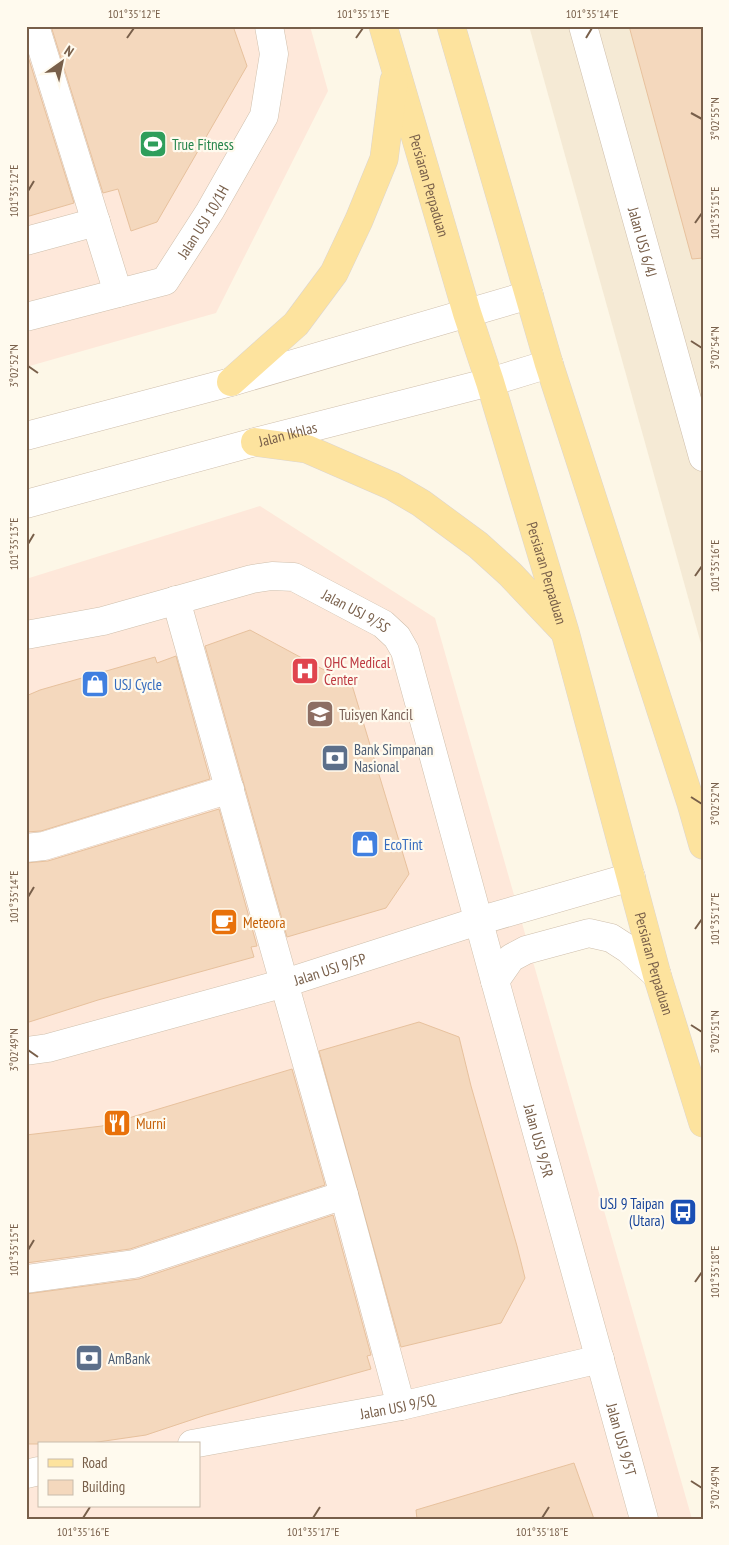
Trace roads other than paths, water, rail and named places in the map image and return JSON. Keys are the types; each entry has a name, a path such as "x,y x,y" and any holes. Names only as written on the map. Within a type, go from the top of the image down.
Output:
{"main road":[{"name":"Persiaran Perpaduan","path":"383,26 467,313 490,382 565,632 658,974 703,1123"},
{"path":"451,26 550,364 697,802 703,845"},
{"path":"231,382 296,324 334,272 359,220 384,159 396,70"},
{"path":"255,442 307,449 392,486 420,503 478,545 510,574 565,632"}],"street":[{"path":"35,26 118,293"},
{"name":"Jalan USJ 10/1H","path":"26,317 165,281 210,211 264,116 274,54 269,26"},
{"name":"Jalan USJ 6/4J","path":"583,26 703,457"},
{"path":"26,241 96,222"},
{"path":"26,436 231,382 529,295"},
{"name":"Jalan Ikhlas","path":"26,504 255,442 490,382 550,364"},
{"name":"Jalan USJ 9/5S","path":"26,635 103,621 252,579 272,576 294,577 383,624 397,637 405,651 478,921"},
{"path":"176,600 285,983 401,1406"},
{"path":"26,848 44,846 230,789"},
{"name":"Jalan USJ 9/5P","path":"26,1051 48,1048 285,983 478,921 631,877"},
{"name":"Jalan USJ 9/5R","path":"478,921 600,1359"},
{"path":"494,981 512,958 526,950 589,934 611,938 628,949 658,974"},
{"path":"26,1279 134,1264 344,1195"},
{"name":"Jalan USJ 9/5Q","path":"200,1443 401,1406 600,1359"},
{"name":"Jalan USJ 9/5T","path":"600,1359 644,1519"}],"place":[{"name":"True Fitness","path":"153,144"},
{"name":"QHC Medical Center","path":"305,671"},
{"name":"USJ Cycle","path":"95,684"},
{"name":"Tuisyen Kancil","path":"320,714"},
{"name":"Bank Simpanan Nasional","path":"335,758"},
{"name":"EcoTint","path":"365,844"},
{"name":"Meteora","path":"224,922"},
{"name":"Murni","path":"117,1123"},
{"name":"USJ 9 Taipan (Utara)","path":"683,1212"},
{"name":"AmBank","path":"89,1358"}]}
